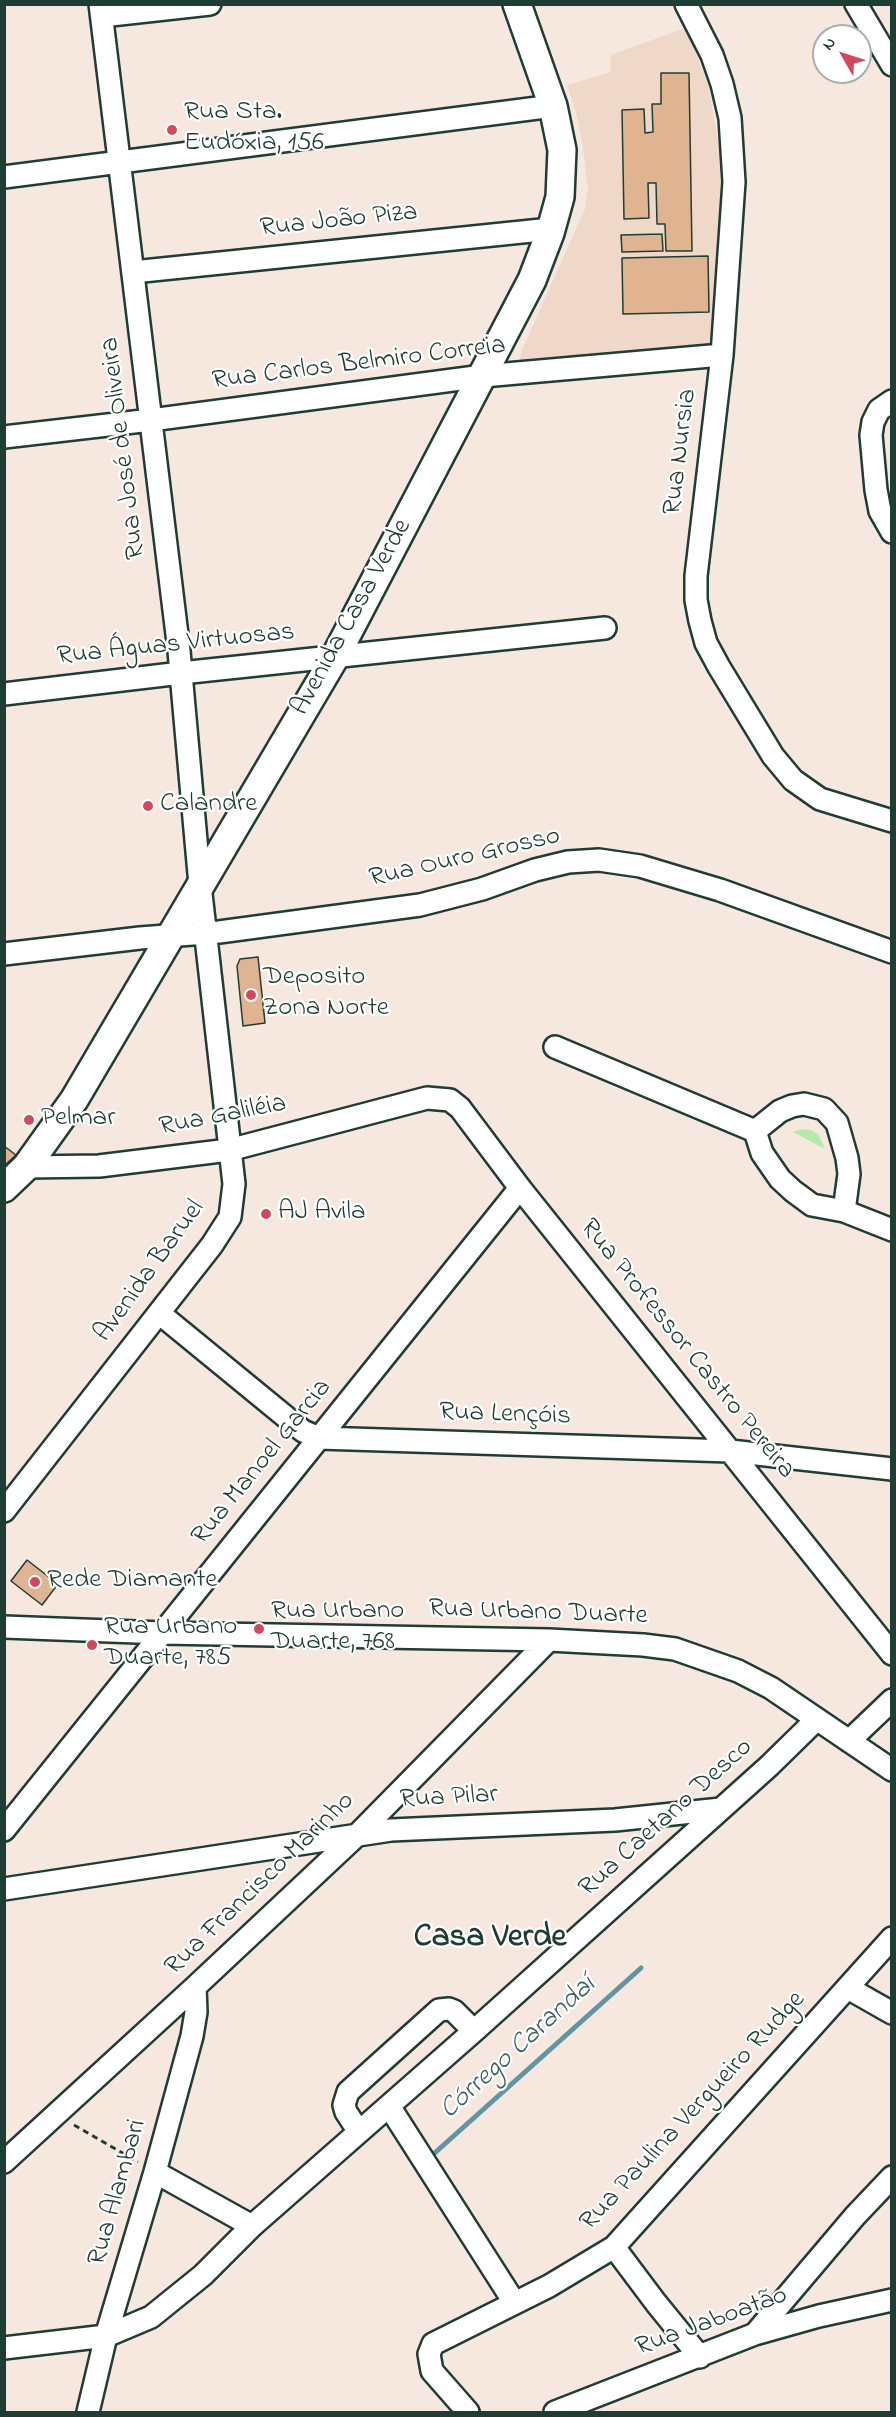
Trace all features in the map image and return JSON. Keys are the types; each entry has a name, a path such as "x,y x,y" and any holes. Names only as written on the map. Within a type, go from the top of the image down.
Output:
{"main road":[{"name":"Avenida Casa Verde","path":"4,1188 26,1167 74,1100 335,657 532,280 560,197 562,150 553,106 517,4"}],"street":[{"path":"101,10 210,4"},
{"name":"Rua Nursia","path":"686,4 712,55 722,84 730,118 734,182 722,355 696,576 696,600 706,643 773,756 793,780 820,799 891,821"},
{"path":"856,4 891,66"},
{"name":"Rua José de Oliveira","path":"101,10 181,673 200,885"},
{"path":"4,177 119,164 553,106"},
{"name":"Rua João Piza","path":"133,272 551,229"},
{"name":"Rua Carlos Belmiro Correia","path":"4,437 483,376 722,355"},
{"path":"891,401 879,410 873,422 871,435 880,511 891,532"},
{"name":"Rua Águas Virtuosas","path":"4,694 605,628"},
{"name":"Rua Ouro Grosso","path":"4,954 206,933 420,905 483,889 535,870 568,862 599,860 640,866 720,890 891,952"},
{"name":"Avenida Baruel","path":"4,1511 212,1245 230,1217 234,1184 200,885"},
{"path":"555,1047 755,1131 762,1153 780,1179 812,1205 844,1211 891,1230"},
{"name":"Rua Galiléia","path":"26,1167 99,1166 229,1150 428,1098"},
{"name":"Rua Professor Castro Pereira","path":"428,1098 450,1100 460,1108 520,1188 891,1654"},
{"path":"755,1131 780,1111 792,1106 815,1105 824,1109 837,1123 847,1158 849,1174 844,1211"},
{"name":"Rua Manoel Garcia","path":"6,1826 520,1188"},
{"name":"Rua Lençóis","path":"159,1313 303,1431 319,1438 730,1451 891,1469"},
{"name":"Rua Urbano Duarte","path":"4,1627 163,1633 549,1640 643,1645 685,1652 738,1671 771,1688 891,1770"},
{"name":"Rua Francisco Marinho","path":"4,2162 58,2115 356,1836 549,1640"},
{"path":"849,1741 891,1700"},
{"name":"Rua Caetano Desco","path":"4,2348 106,2336 152,2317 203,2275 252,2226 474,2031 721,1809 817,1719"},
{"name":"Rua Pilar","path":"4,1889 391,1830 615,1820 721,1809"},
{"name":"Rua Paulina Vergueiro Rudge","path":"468,2412 432,2371 429,2354 433,2344 549,2286 614,2247 891,1938"},
{"name":"Rua Alambari","path":"88,2412 106,2336 156,2172 192,2036 196,2012 195,1987"},
{"path":"848,1988 891,2013"},
{"path":"359,2132 344,2105 348,2092 439,2010 449,2008 454,2011 474,2031"},
{"path":"389,2106 514,2302"},
{"path":"156,2172 252,2226"},
{"path":"755,2334 891,2177"},
{"path":"614,2247 656,2304 700,2357"},
{"name":"Rua Jaboatão","path":"555,2412 755,2334 819,2316 891,2300"}],"path":[{"path":"58,2115 156,2172"}],"shaded area":[{"path":"686,28 708,85 719,145 722,182 714,345 523,364 520,359 522,350 585,209 588,188 582,141 567,85 611,72 610,55"}],"green space":[{"path":"802,1129 818,1134 825,1149 793,1132"}],"building":[{"path":"661,73 689,73 692,251 666,251 665,224 657,224 656,183 648,183 649,218 624,219 622,110 644,109 645,133 653,132 652,104 661,104"},
{"path":"662,234 663,251 622,252 621,235"},
{"path":"708,256 709,312 623,314 622,258"},
{"name":"Deposito Zona Norte","path":"258,957 265,1023 243,1026 237,966 240,959"},
{"path":"4,1146 16,1155 4,1166"},
{"name":"Rede Diamante","path":"27,1560 58,1584 42,1605 11,1581"}],"waterway":[{"name":"Córrego Carandaí","path":"428,2159 641,1968"}],"place":[{"name":"Rua Sta. Eudóxia, 156","path":"172,130"},
{"name":"Calandre","path":"148,806"},
{"name":"Deposito Zona Norte","path":"251,995"},
{"name":"Pelmar","path":"29,1120"},
{"name":"AJ Avila","path":"266,1214"},
{"name":"Rede Diamante","path":"35,1582"},
{"name":"Rua Urbano Duarte, 768","path":"259,1629"},
{"name":"Rua Urbano Duarte, 785","path":"92,1645"}],"district":[{"name":"Casa Verde","path":"490,1940"}]}
